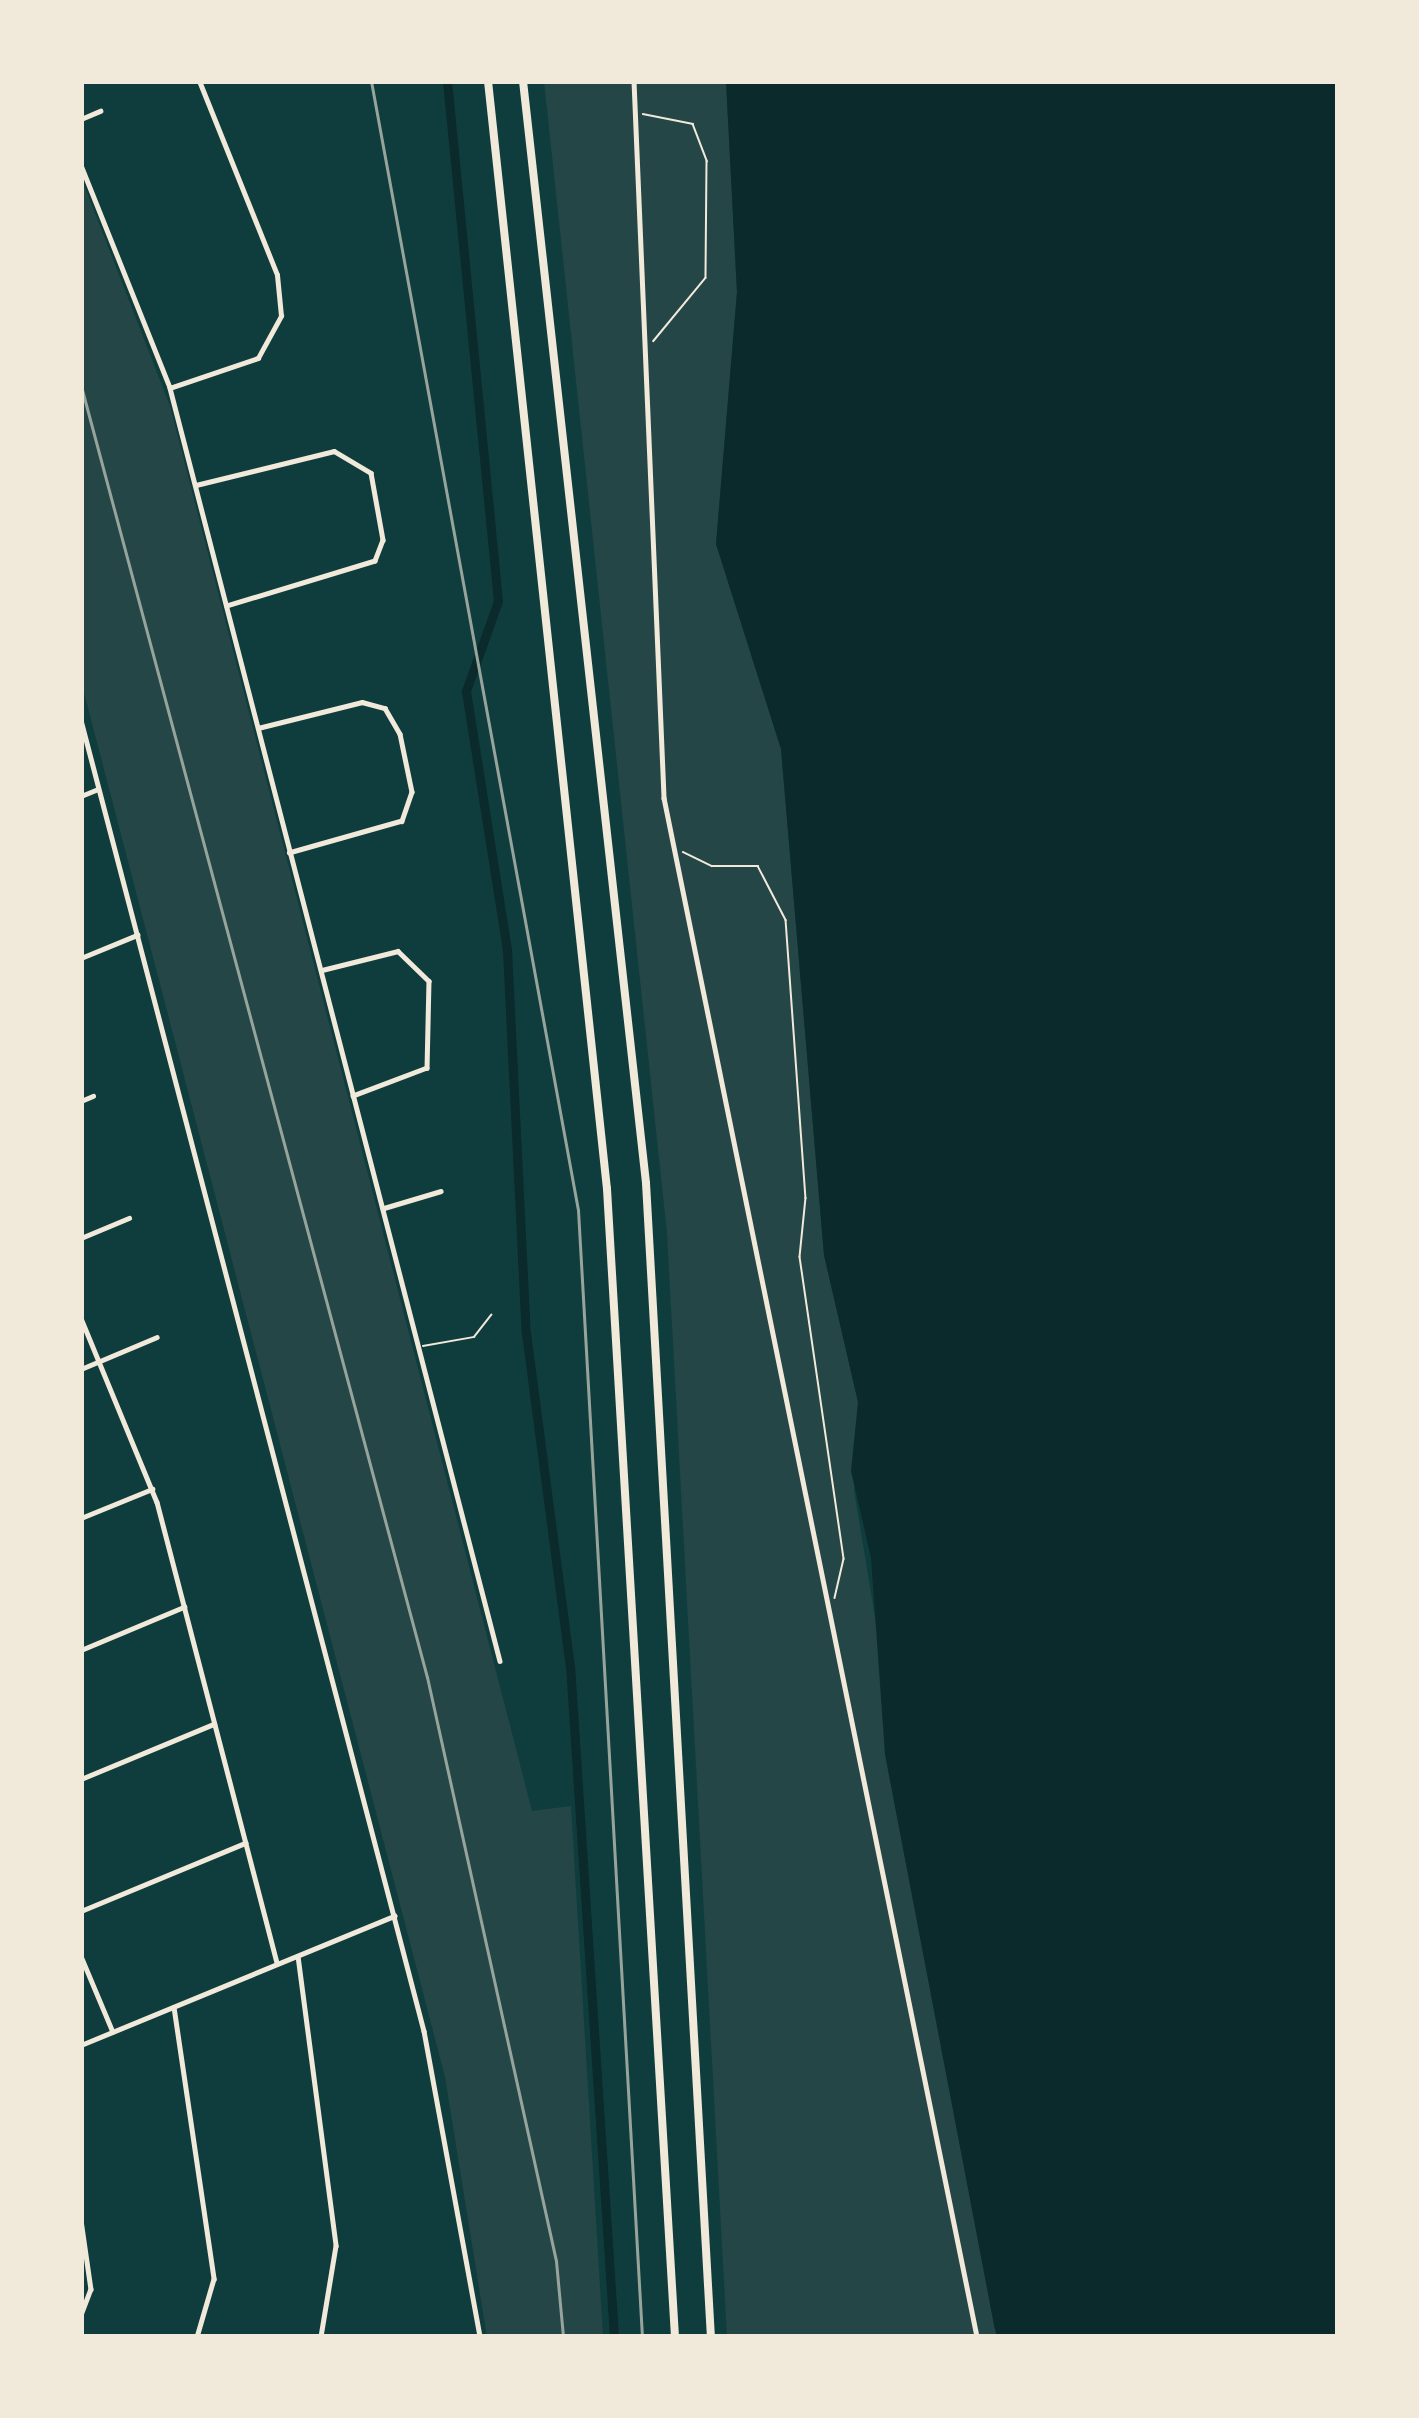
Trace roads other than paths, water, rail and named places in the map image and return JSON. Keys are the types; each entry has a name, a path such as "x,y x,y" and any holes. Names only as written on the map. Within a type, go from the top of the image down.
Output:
{"highway":[{"path":"488,81 607,1189 675,2337"},
{"path":"523,81 646,1183 713,2337"}],"street":[{"path":"170,388 258,358 274,342 281,294 199,81"},
{"path":"634,81 654,710 673,846 977,2337"},
{"path":"81,119 100,112"},
{"path":"81,165 170,388 500,1660"},
{"path":"196,485 334,451 371,473 383,539 375,562 227,606"},
{"path":"258,728 362,702 385,708 400,734 412,792 402,821 289,853"},
{"path":"81,720 394,1916 452,2154 480,2337"},
{"path":"81,796 100,788"},
{"path":"81,958 137,935"},
{"path":"320,971 398,951 429,981 428,1068 353,1096"},
{"path":"81,1101 93,1096"},
{"path":"384,1208 441,1191"},
{"path":"81,1238 129,1218"},
{"path":"81,1318 152,1489 277,1964"},
{"path":"81,1370 158,1337"},
{"path":"81,1519 152,1489"},
{"path":"81,1650 184,1606"},
{"path":"81,1779 214,1724"},
{"path":"81,1911 245,1843"},
{"path":"81,2045 394,1916"},
{"path":"298,1955 338,2268 321,2337"},
{"path":"81,1956 113,2032"},
{"path":"174,2007 214,2279 196,2337"},
{"path":"81,2220 91,2289 81,2315"}],"lane":[{"path":"419,1347 475,1336 491,1315"}],"waterway":[{"path":"447,81 498,601 466,691 507,950 526,1333 570,1665 614,2337"}],"railway":[{"path":"371,81 578,1210 642,2337"},
{"path":"81,386 427,1677 556,2261 563,2337"}]}
